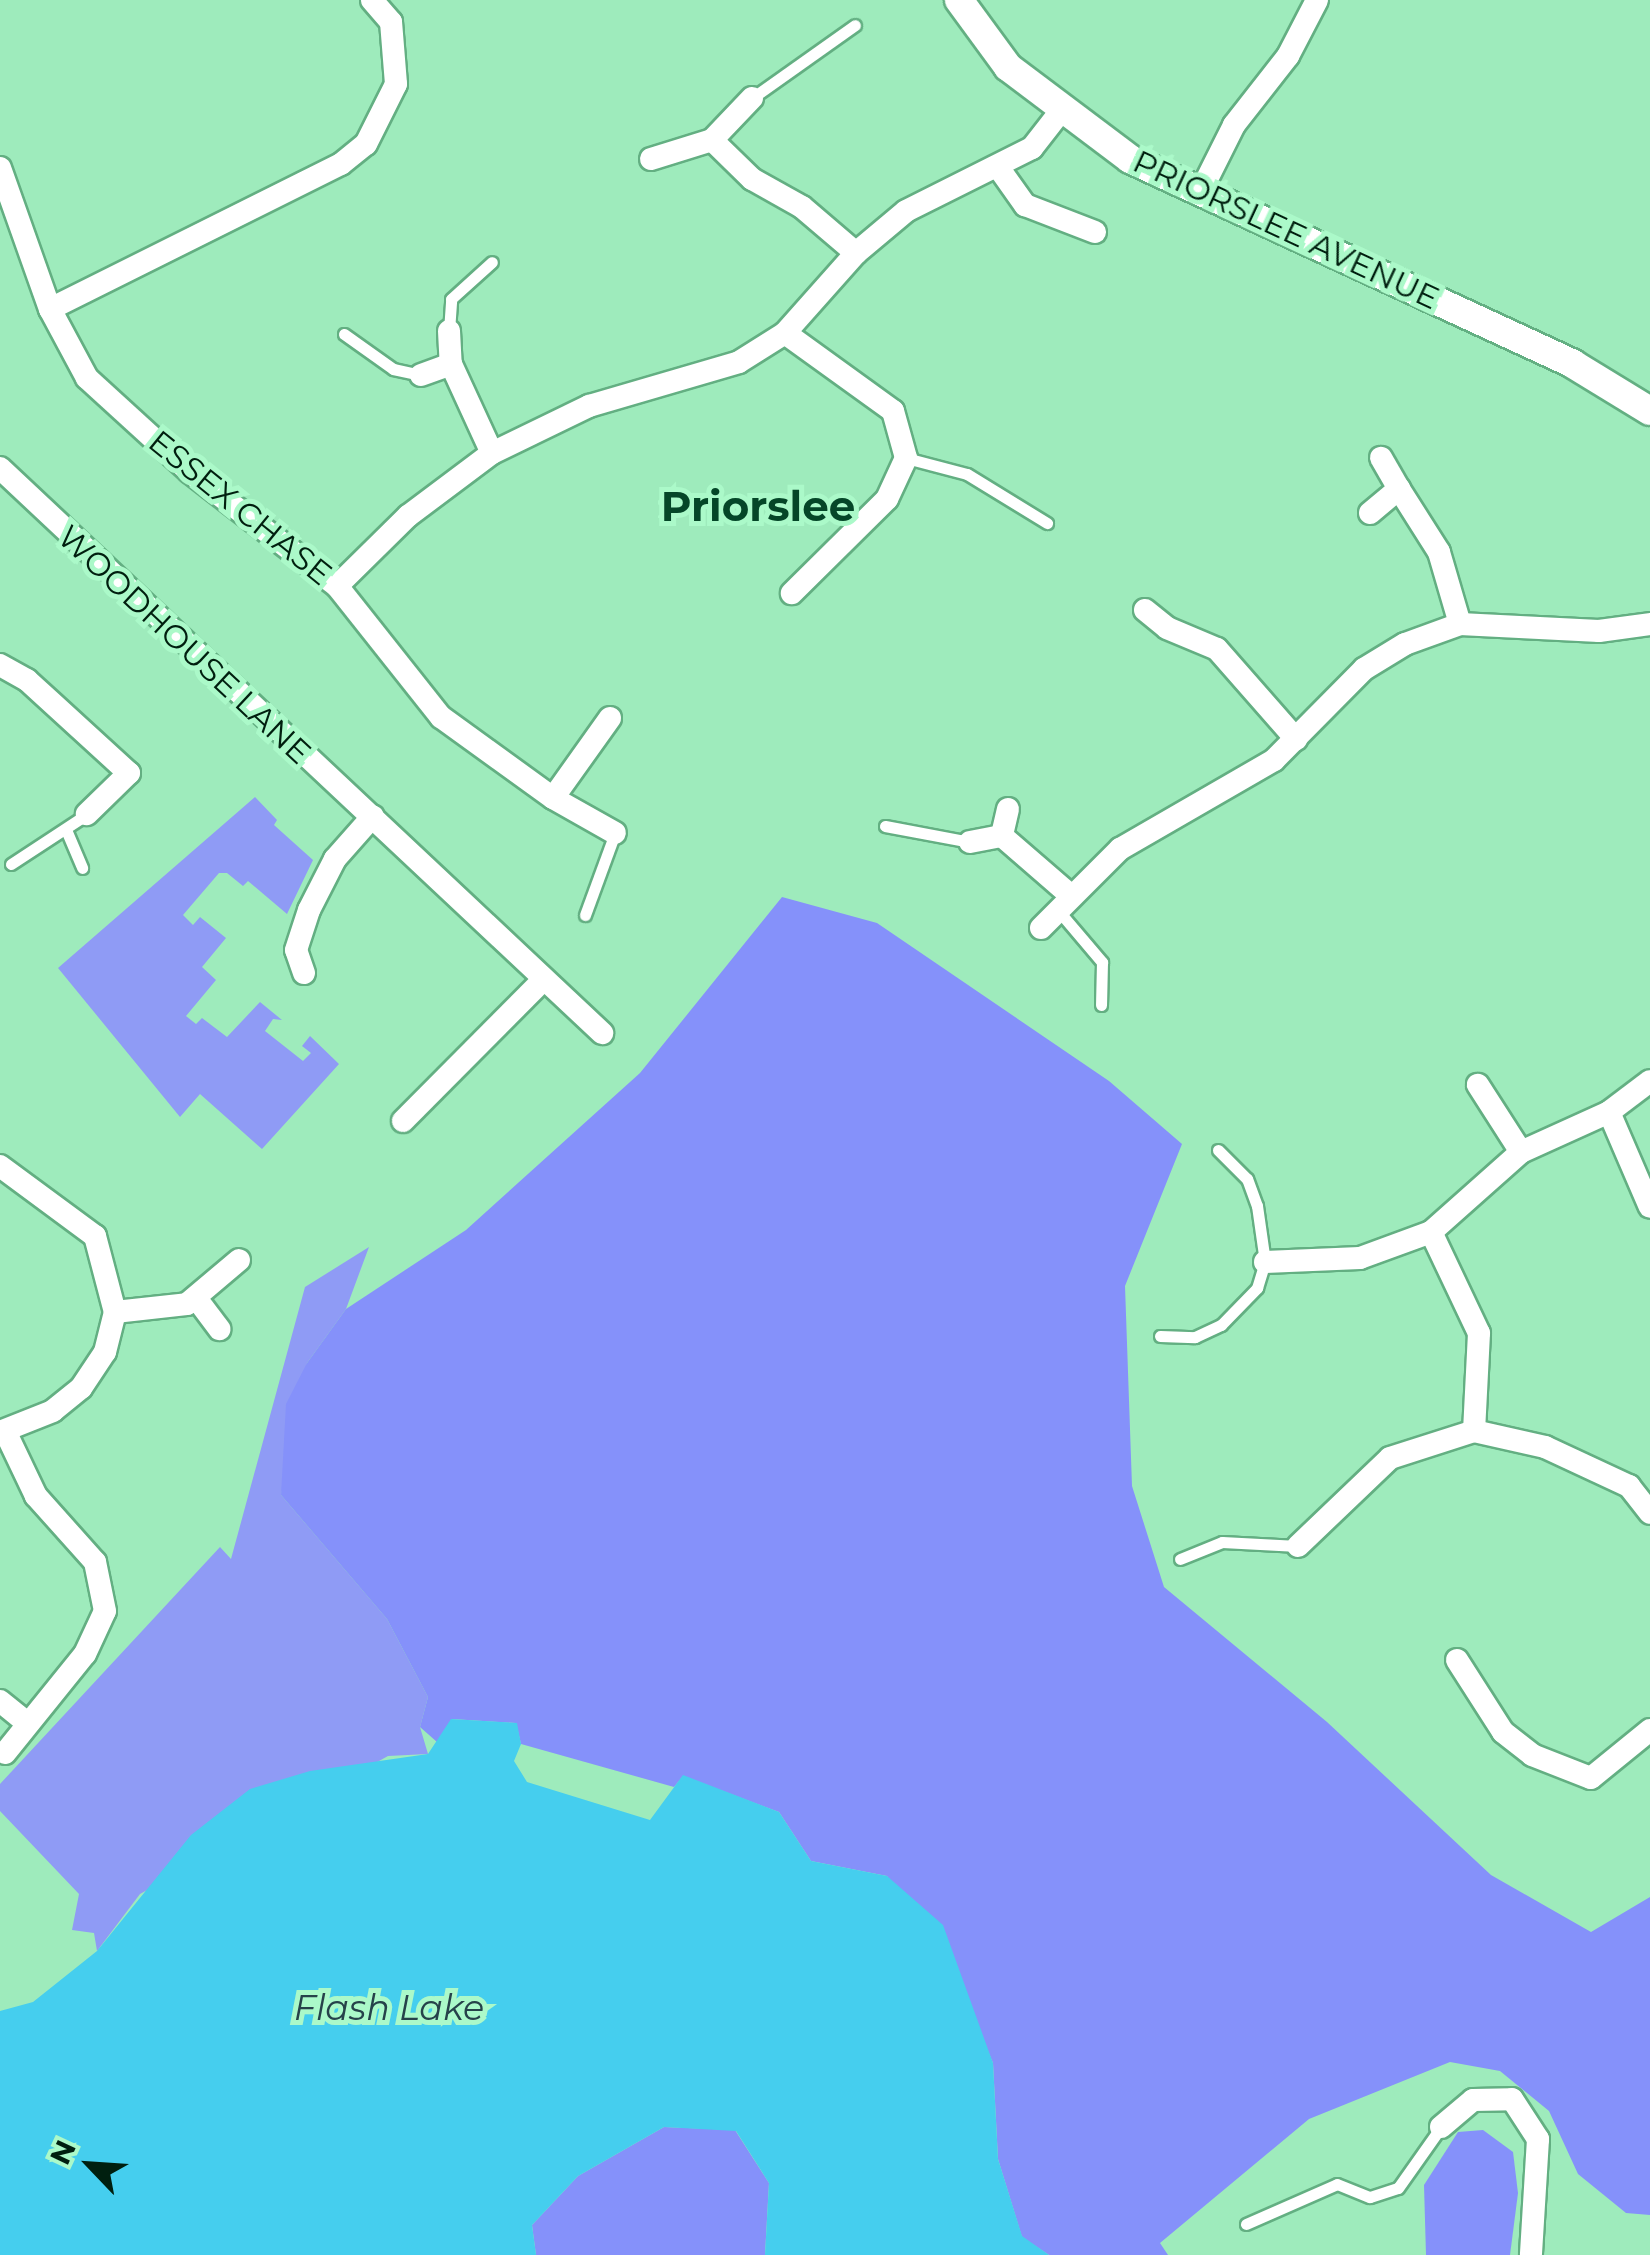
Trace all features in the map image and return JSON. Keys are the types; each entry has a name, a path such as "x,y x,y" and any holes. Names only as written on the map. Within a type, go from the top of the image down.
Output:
{"street":[{"path":"50,309 341,164 366,144 396,84 391,22 372,0"},
{"name":"PRIORSLEE AVENUE","path":"960,0 1008,67 1060,112 1130,159 1573,364 1650,411"},
{"path":"1201,191 1234,125 1288,56 1317,0"},
{"path":"651,159 712,140 752,98"},
{"path":"337,586 408,516 492,454 589,406 740,362 785,332 856,253 906,210 1032,148 1060,112"},
{"path":"712,140 752,180 802,207 856,253"},
{"path":"998,167 1026,206 1096,232"},
{"name":"ESSEX CHASE","path":"0,168 50,309 87,378 190,472 337,586 441,716 552,798 614,833"},
{"path":"449,331 451,364 492,454"},
{"path":"785,332 893,412 906,458 887,499 792,593"},
{"path":"421,375 451,364"},
{"path":"1380,458 1439,552 1460,624"},
{"name":"WOODHOUSE LANE","path":"0,468 133,599 373,816 602,1033"},
{"path":"1370,513 1400,489"},
{"path":"1145,610 1167,628 1217,649 1296,739"},
{"path":"1040,928 1120,848 1256,774 1296,739 1364,668 1460,624 1599,631 1650,624"},
{"path":"0,664 27,680 129,773 144,792"},
{"path":"552,798 610,718"},
{"path":"87,814 129,773"},
{"path":"1002,836 1008,808"},
{"path":"272,955 300,961 335,859 373,816"},
{"path":"1002,836 1064,902"},
{"path":"970,842 1002,836"},
{"path":"403,1121 544,979"},
{"path":"1265,1262 1360,1258 1431,1232 1521,1152 1609,1112 1650,1081"},
{"path":"1478,1084 1521,1152"},
{"path":"1609,1112 1650,1207"},
{"path":"0,1166 96,1236 116,1312 105,1352 81,1388 53,1410 3,1431 36,1496 94,1562 105,1611 85,1654 5,1753"},
{"path":"1431,1232 1479,1332 1474,1430"},
{"path":"116,1312 196,1298 239,1260"},
{"path":"196,1298 219,1329"},
{"path":"1298,1546 1390,1458 1474,1430 1544,1447 1629,1486 1650,1512"},
{"path":"1456,1660 1503,1732 1532,1755 1591,1778 1650,1730"},
{"path":"0,1700 28,1724"},
{"path":"1441,2127 1473,2100 1512,2099 1538,2139 1531,2255"}],"lane":[{"path":"752,98 855,26"},
{"path":"449,331 451,300 492,262"},
{"path":"344,334 393,369 421,375"},
{"path":"906,458 967,474 1047,523"},
{"path":"11,864 33,845 68,832 87,814"},
{"path":"885,826 970,842"},
{"path":"68,832 82,868"},
{"path":"585,915 614,833"},
{"path":"1064,902 1102,962 1101,1006"},
{"path":"1160,1336 1195,1337 1221,1325 1257,1288 1265,1262 1253,1192 1218,1150"},
{"path":"1180,1559 1222,1542 1298,1546"},
{"path":"1246,2224 1337,2184 1370,2197 1398,2188 1441,2127"}],"shaded area":[{"path":"255,797 277,820 274,825 313,860 287,914 248,881 243,886 227,873 219,873 183,915 193,925 200,917 226,938 202,967 216,980 186,1016 196,1024 202,1018 227,1037 260,1002 282,1020 273,1019 265,1031 303,1061 311,1053 302,1046 310,1036 339,1064 262,1149 200,1094 180,1117 58,968"},
{"path":"782,897 877,923 1109,1081 1182,1144 1125,1286 1132,1486 1164,1587 1327,1722 1491,1875 1591,1932 1650,1897 1650,2215 1626,2213 1578,2174 1549,2111 1500,2071 1450,2062 1309,2119 1160,2243 1168,2255 1049,2255 1022,2237 998,2159 993,2063 968,2004 887,1876 811,1861 779,1812 683,1776 674,1787 521,1744 516,1723 452,1719 437,1742 420,1727 428,1697 387,1619 281,1495 286,1404 307,1363 346,1309 466,1230 640,1073"},
{"path":"369,1247 346,1309 307,1363 281,1495 387,1619 428,1697 420,1727 428,1754 388,1756 140,1894 97,1951 94,1933 72,1930 79,1894 0,1811 0,1784 220,1547 231,1559 305,1287"},
{"path":"664,2127 735,2130 769,2183 765,2255 536,2255 532,2225 578,2176"},
{"path":"1483,2130 1513,2152 1518,2193 1510,2255 1426,2255 1424,2185 1458,2132"}],"water":[{"name":"Flash Lake","path":"451,1719 517,1723 521,1744 514,1761 527,1782 650,1820 683,1775 779,1812 811,1861 887,1876 943,1925 993,2063 998,2159 1022,2236 1049,2255 765,2255 769,2183 736,2131 664,2127 578,2176 532,2225 536,2255 0,2255 0,2011 33,2002 97,1951 191,1835 250,1789 310,1771 428,1754"}],"district":[{"name":"Priorslee","path":"758,506"}]}
